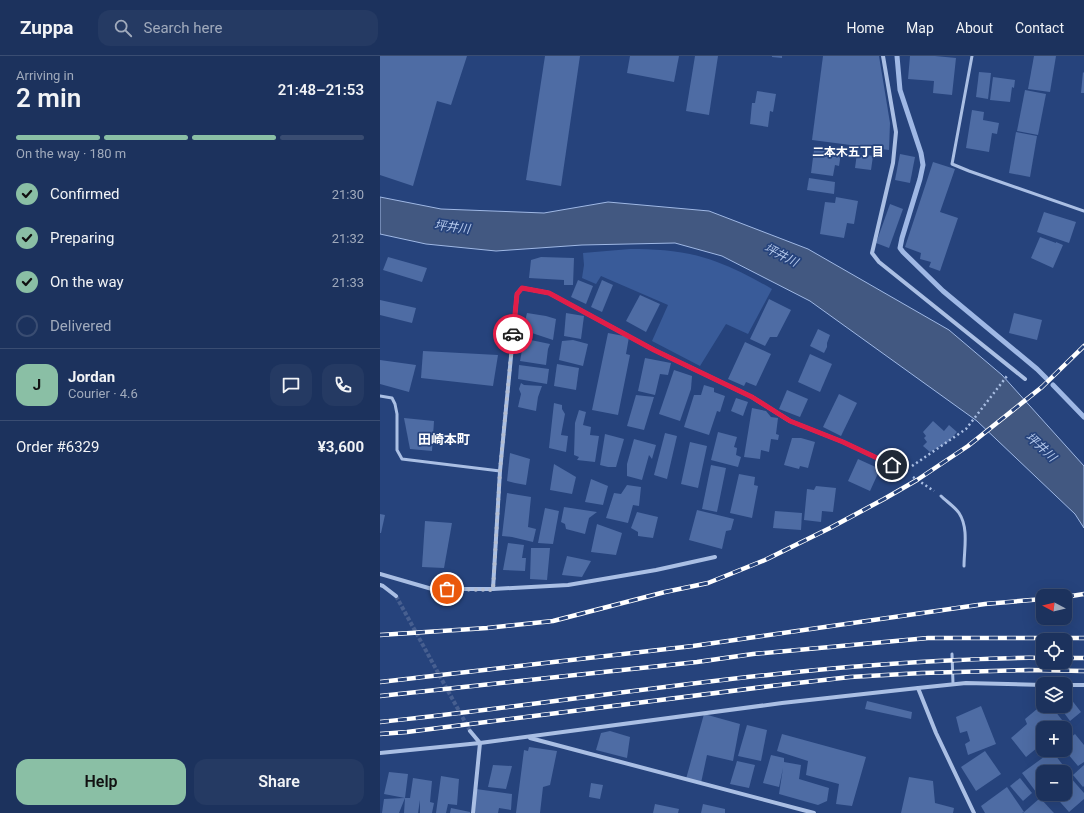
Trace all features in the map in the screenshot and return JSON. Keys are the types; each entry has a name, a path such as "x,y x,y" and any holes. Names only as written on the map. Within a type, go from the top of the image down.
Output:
{"street":[{"path":"883,56 896,132 892,163 872,253 879,262 1025,379"},
{"path":"493,590 500,470 517,294 522,288 549,293 654,350 752,397 790,421 843,442 905,471"},
{"path":"380,574 432,589 493,590 568,585 656,570 715,557"},
{"path":"380,585 396,596"},
{"path":"380,753 480,743 782,703 953,684 1036,685"},
{"path":"1072,685 1084,685"},
{"path":"918,688 936,733 974,813"},
{"path":"470,731 480,743 473,813"},
{"path":"528,737 794,811 814,813"}],"lane":[{"path":"972,56 952,164 1084,211"},
{"path":"380,396 392,398 395,404 397,414 397,450 402,459 500,470"},
{"path":"941,496 959,512 963,521 965,532 964,566"},
{"path":"952,654 953,684"}],"path":[{"path":"941,496 905,471 966,429 1012,369"}],"shaded area":[{"path":"630,249 674,251 696,255 738,271 772,289 748,334 726,324 700,366 652,341 668,305 601,276 596,284 582,278 584,265 583,253"}],"water":[{"name":"坪井川","path":"380,197 441,209 544,213 608,202 709,211 808,249 949,330 1002,375 1084,466 1084,528 1075,514 977,421 810,301 722,256 675,243 582,245 496,251 426,244 380,234"}],"building":[{"path":"380,56 467,56 451,105 437,101 413,186 380,175"},
{"path":"545,56 580,56 561,186 526,180"},
{"path":"630,56 679,56 674,82 627,73"},
{"path":"695,56 718,56 709,115 686,111"},
{"path":"782,56 782,58 772,57"},
{"path":"823,56 879,56 890,123 889,150 812,140"},
{"path":"910,56 956,58 952,95 933,93 934,81 908,79"},
{"path":"1034,56 1056,56 1050,92 1028,89"},
{"path":"979,72 991,73 988,99 976,97"},
{"path":"1083,72 1084,93 1081,93"},
{"path":"993,77 1015,80 1014,88 1012,87 1010,102 990,100"},
{"path":"1025,90 1046,94 1038,135 1017,131"},
{"path":"757,91 776,94 773,112 770,111 768,127 750,124 752,103 755,103"},
{"path":"972,110 984,112 983,120 999,123 997,134 992,133 989,152 966,148"},
{"path":"1016,132 1037,136 1030,177 1009,173"},
{"path":"814,150 841,153 839,166 835,165 833,176 811,173"},
{"path":"857,153 873,156 871,170 855,168"},
{"path":"900,154 915,157 910,183 895,180"},
{"path":"933,162 955,169 940,212 958,218 940,271 929,267 931,262 920,259 921,253 905,247"},
{"path":"809,178 835,182 834,194 807,190"},
{"path":"836,197 858,201 854,224 847,223 844,238 820,234 825,202 835,203"},
{"path":"890,204 903,209 889,248 876,243"},
{"path":"1044,212 1076,222 1069,243 1037,232"},
{"path":"1040,237 1063,245 1053,268 1031,258"},
{"path":"388,257 427,268 422,282 383,270"},
{"path":"541,257 574,258 573,285 564,285 564,280 529,278 531,260"},
{"path":"578,280 593,286 586,304 571,297"},
{"path":"602,280 613,285 602,312 591,307"},
{"path":"640,295 660,304 646,332 626,321"},
{"path":"769,299 791,310 777,337 770,337 765,346 750,339"},
{"path":"380,300 416,308 412,323 380,315"},
{"path":"527,313 556,319 553,340 523,330"},
{"path":"566,313 584,316 581,339 564,336"},
{"path":"1014,313 1042,320 1037,340 1009,333"},
{"path":"818,329 830,335 824,353 810,346"},
{"path":"608,333 629,337 626,354 630,355 618,415 592,410"},
{"path":"526,339 550,344 546,365 520,361"},
{"path":"573,340 588,344 583,366 559,360 562,341"},
{"path":"745,342 771,354 756,386 746,382 744,386 728,379"},
{"path":"423,351 498,355 493,386 421,378"},
{"path":"810,354 832,364 820,392 798,382"},
{"path":"645,358 671,363 668,375 660,374 655,395 638,391"},
{"path":"380,360 416,365 409,392 380,384"},
{"path":"557,364 579,368 576,390 554,386"},
{"path":"519,365 549,369 547,384 518,379"},
{"path":"674,370 692,376 691,389 680,421 659,414"},
{"path":"521,383 524,385 542,386 538,397 536,411 518,407 521,394 519,389"},
{"path":"704,385 714,388 714,392 725,396 720,412 717,411 709,435 684,427 694,395 701,395"},
{"path":"787,390 808,399 800,417 779,409"},
{"path":"839,394 857,403 841,436 823,427"},
{"path":"636,395 654,397 644,430 627,426"},
{"path":"736,398 748,402 743,416 731,411"},
{"path":"554,403 562,405 562,409 565,414 561,435 568,436 566,452 549,448"},
{"path":"752,408 766,411 771,417 778,418 776,434 779,435 778,440 771,439 769,452 761,450 760,459 744,457"},
{"path":"579,410 586,412 583,425 591,427 590,435 599,436 595,462 577,460 579,457 574,455 575,423"},
{"path":"404,418 434,421 432,451 410,449"},
{"path":"933,421 944,431 949,425 957,432 948,442 930,452 923,446 927,442 924,438 926,436 923,432"},
{"path":"718,432 737,437 734,447 737,448 736,455 741,457 738,467 711,460"},
{"path":"665,433 677,436 667,479 654,475"},
{"path":"605,434 624,439 616,467 600,465"},
{"path":"792,438 801,438 815,442 808,468 800,466 799,469 784,465"},
{"path":"634,439 656,445 652,459 649,455 642,480 627,476 627,464"},
{"path":"690,442 707,446 698,488 681,484"},
{"path":"510,453 530,459 526,485 507,481"},
{"path":"858,459 880,469 870,491 848,481"},
{"path":"554,464 576,477 572,494 550,490"},
{"path":"711,465 726,468 717,512 702,509"},
{"path":"739,474 755,477 754,485 758,486 752,518 730,513"},
{"path":"591,479 608,486 603,505 585,502"},
{"path":"627,485 641,487 639,506 633,505 628,523 606,518 614,493 621,494"},
{"path":"816,486 836,488 833,512 822,511 821,522 804,520 807,489 814,490"},
{"path":"507,493 531,497 528,527 536,529 533,542 502,536"},
{"path":"564,507 597,512 589,518 585,534 566,529 565,524 561,522"},
{"path":"545,508 559,511 553,544 538,543"},
{"path":"697,510 734,519 731,530 726,531 722,549 689,540"},
{"path":"775,511 802,513 801,530 773,528"},
{"path":"637,512 658,517 653,538 638,536 638,532 631,528"},
{"path":"380,514 385,515 381,533 380,533"},
{"path":"425,521 452,523 444,568 422,567"},
{"path":"597,524 622,533 616,555 591,552"},
{"path":"508,543 524,545 522,558 526,558 525,571 503,570"},
{"path":"531,548 550,548 547,580 530,579"},
{"path":"567,556 591,561 582,577 562,575"},
{"path":"1072,700 1081,712 1070,721 1064,713 1072,713"},
{"path":"867,701 912,712 911,719 865,709"},
{"path":"981,706 996,744 968,755 965,744 970,741 967,731 960,733 956,717"},
{"path":"1036,710 1036,713 1057,713 1063,721 1036,721 1036,749 1026,757 1011,738 1027,724 1025,719"},
{"path":"704,714 740,724 733,761 707,755 701,783 686,779"},
{"path":"747,725 767,730 761,761 738,756"},
{"path":"610,731 630,737 627,758 596,750 601,733"},
{"path":"782,734 866,757 852,806 836,804 839,784 806,775 808,761 777,751"},
{"path":"1075,734 1084,745 1084,762 1078,766 1070,757 1072,757 1072,736"},
{"path":"529,747 557,751 550,785 543,787 540,813 516,813 524,750 528,751"},
{"path":"985,751 1001,774 976,791 961,767"},
{"path":"771,755 784,758 784,762 801,765 799,779 829,788 827,801 818,805 779,794 783,768 779,787 763,783"},
{"path":"1044,757 1057,757 1063,765 1036,765 1036,792 1022,773"},
{"path":"737,761 755,765 749,788 730,784"},
{"path":"493,765 512,766 506,789 488,787"},
{"path":"1084,765 1084,786 1083,787 1073,775"},
{"path":"389,772 408,774 405,798 384,794"},
{"path":"441,776 459,779 457,805 448,804 446,813 436,813"},
{"path":"909,777 933,781 935,803 954,808 953,813 901,813"},
{"path":"413,778 432,781 430,802 434,803 432,813 420,813 420,800 418,813 404,813 405,798 410,798"},
{"path":"1020,778 1032,793 1023,801 1010,786"},
{"path":"1072,779 1084,793 1084,799 1069,812 1059,801 1072,801"},
{"path":"591,783 603,785 600,799 589,797"},
{"path":"1007,787 1024,812 985,813 981,806"},
{"path":"476,789 512,794 511,810 499,808 498,813 473,813"},
{"path":"405,798 399,813 382,813 384,799"},
{"path":"1037,801 1043,801 1054,813 1023,813"},
{"path":"655,804 679,809 678,813 653,813"},
{"path":"703,804 725,809 725,813 701,813"},
{"path":"451,808 470,812 470,813 450,813"}],"waterway":[{"path":"897,56 900,90 921,153 923,165 900,248 943,291 1046,378"},
{"path":"1053,385 1084,417"}],"tunnel":[{"path":"396,596 470,731"}],"railway":[{"path":"380,635 487,628 553,621 665,592 708,583 765,560 884,499 917,480 968,446 1042,387 1084,346"},
{"path":"1072,596 1084,594"},
{"path":"380,682 693,646 985,604 1036,600"},
{"path":"380,696 697,662 753,654 928,638 1084,638"},
{"path":"380,722 669,686 814,670 959,660 1036,658"},
{"path":"1072,658 1084,658"},
{"path":"380,734 407,732 850,677 1029,670 1084,671"}],"way so far":[{"path":"447,589 493,590 500,470 513,334"}],"district":[{"name":"二本木五丁目","path":"848,152"},
{"name":"田崎本町","path":"444,439"}],"route":[{"path":"513,334 517,294 522,288 549,293 654,350 752,397 790,421 843,442 892,465"}]}
